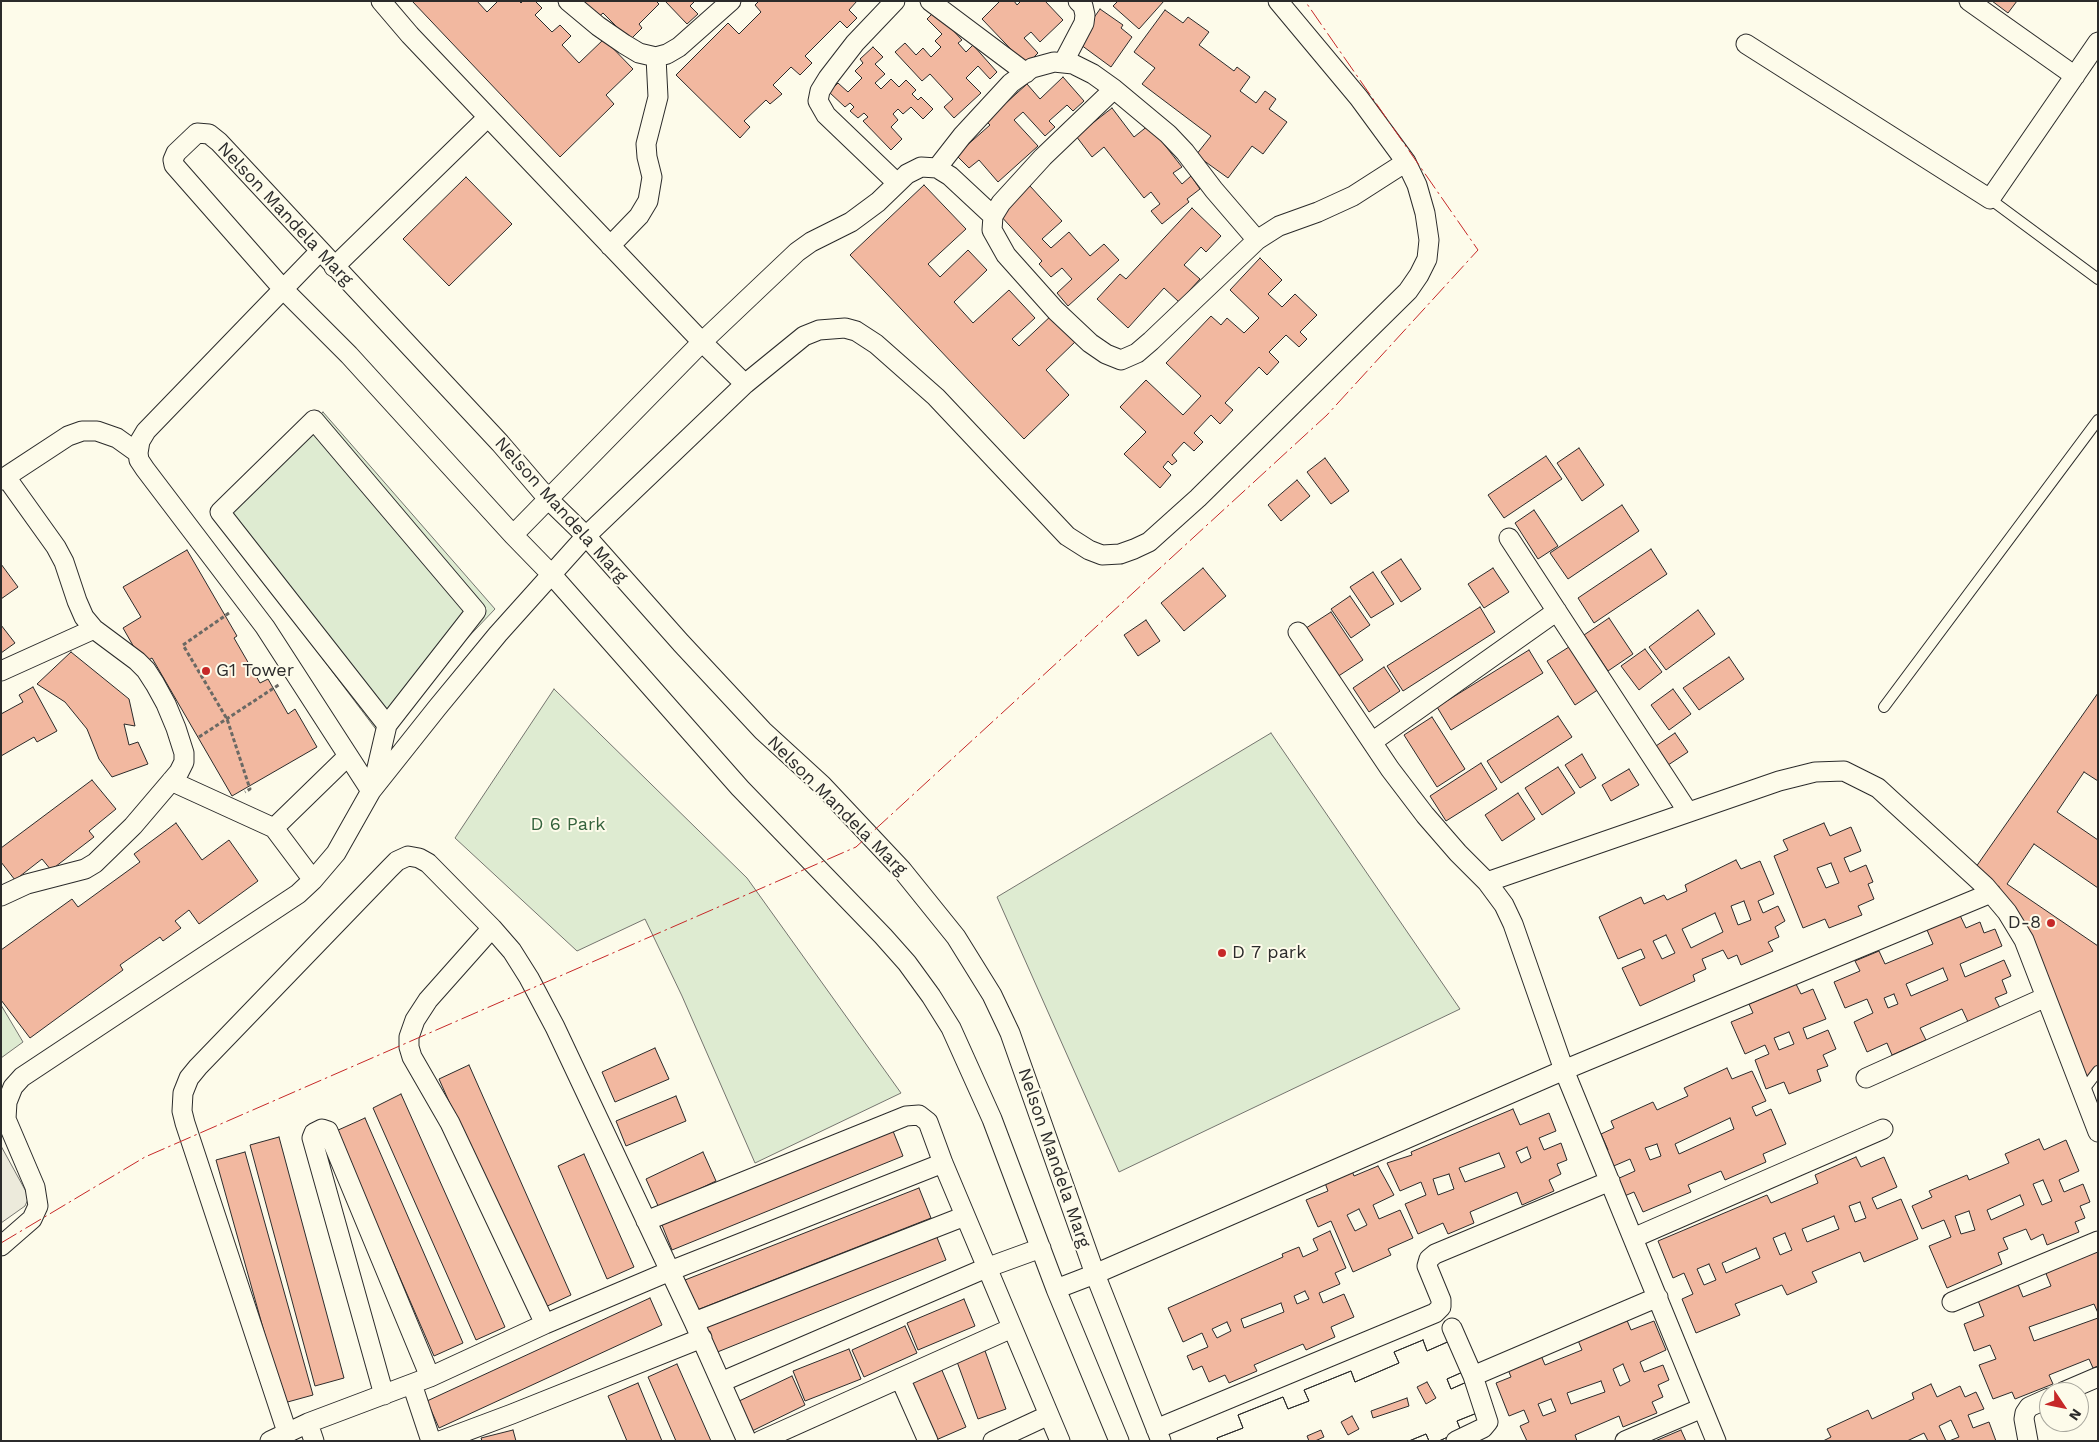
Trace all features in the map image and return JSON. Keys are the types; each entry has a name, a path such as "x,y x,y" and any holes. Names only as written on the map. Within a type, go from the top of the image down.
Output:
{"street":[{"path":"381,1 410,35 610,246 745,384"},
{"path":"568,1 598,26 624,44 640,54 656,57 680,47 731,1"},
{"path":"895,1 838,64 820,90 818,101 826,115 897,183"},
{"path":"930,1 1026,73"},
{"path":"1063,62 1084,23 1083,6 1078,1"},
{"path":"1,1246 32,1219 38,1206 35,1187 6,1119 7,1102 13,1087 22,1077 298,894 313,880 336,853 371,791 498,634 586,536 745,384 804,336 819,330 832,328 856,331 876,344 936,397 1067,536 1089,550 1102,555 1120,554 1134,550 1149,542 1174,521 1408,291 1427,259 1429,240 1425,213 1417,185 1406,162 1359,98 1278,1"},
{"path":"1969,1 2075,76"},
{"path":"1746,44 1990,199 2098,42"},
{"path":"610,246 639,216 648,202 652,177 646,144 658,97 656,57"},
{"path":"937,168 990,104 1012,83 1032,68 1054,62 1074,64 1093,74 1114,89 1168,134 1258,240"},
{"path":"1114,89 1042,157 1001,203 993,216 992,230 998,243 1030,283 1090,343 1106,354 1121,360 1136,353 1151,341 1258,240 1279,226 1318,212 1353,196 1406,162"},
{"path":"334,266 488,117"},
{"name":"Nelson Mandela Marg","path":"1119,1441 1056,1288 992,1119 951,1028 931,996 907,963 883,936 740,788 552,575 513,535 349,355 283,289 174,165 173,160 176,153 197,133 209,134 219,142 500,443 548,500 586,536 756,724 822,785 902,870 956,937 992,995 1010,1033 1095,1274 1158,1435"},
{"path":"513,535 702,342 797,252 851,222 878,202 907,174 921,167 937,168 950,176 993,216"},
{"path":"320,252 146,431 140,441 138,453 139,460 145,469 264,627 371,791"},
{"path":"371,791 387,725 476,611 314,420 220,512 387,725"},
{"path":"1,896 27,884 85,869 95,863 129,831 171,781 184,762 182,748 166,704 146,670 124,650 94,630 84,617 56,547 4,478 68,436 82,431 97,430 117,438 138,453"},
{"path":"1509,538 1688,812"},
{"path":"1372,742 1557,611"},
{"path":"1,671 94,630"},
{"path":"1298,632 1372,742 1425,815 1458,853 1487,882 1504,905 1513,924 1564,1070 1716,1441"},
{"path":"274,828 348,756"},
{"path":"1487,882 1779,780 1815,772 1844,771 1878,788 1991,893 2007,912 2024,940 2098,1132"},
{"path":"171,781 274,828 313,880"},
{"path":"287,1432 185,1123 182,1110 183,1093 189,1078 198,1067 397,862 408,856 419,858 428,863 492,928 512,952 529,978 559,1036 698,1330 747,1441"},
{"path":"1056,1288 1095,1274 1564,1070 1991,893"},
{"path":"492,928 428,1000 415,1020 409,1037 409,1047 412,1057 450,1124 545,1324"},
{"path":"1866,1078 2046,996"},
{"path":"646,1221 913,1114 919,1114 928,1122 986,1268 1060,1441"},
{"path":"384,1395 312,1138 314,1133 322,1129 328,1131 430,1377"},
{"path":"1633,1238 1883,1129"},
{"path":"270,1441 308,1423 430,1377 545,1324 670,1271 943,1163"},
{"path":"1158,1435 1435,1313 1441,1307 1441,1300 1428,1266 1429,1258 1610,1181"},
{"path":"440,1441 512,1414 698,1330 965,1216"},
{"path":"1952,1302 2098,1241"},
{"path":"721,1382 986,1268 1041,1248"},
{"path":"1473,1376 1658,1297"},
{"path":"760,1441 1012,1328"},
{"path":"1452,1328 1473,1376 1488,1422 1483,1428 1456,1441"},
{"path":"2086,1382 2098,1377"},
{"path":"900,1378 928,1441"},
{"path":"412,1384 432,1441"},
{"path":"2028,1441 2024,1419 2025,1413 2029,1407 2039,1402"},
{"path":"1625,1441 1702,1408"},
{"path":"993,1441 1049,1415"},
{"path":"308,1423 314,1441"}],"lane":[{"path":"1990,199 2098,279"},
{"path":"1884,707 2098,420"},
{"path":"2082,1093 2098,1071"}],"path":[{"path":"226,806 250,788 227,719 183,645 235,609"},
{"path":"182,748 283,682"}],"green space":[{"path":"323,412 495,609 378,732 214,515"},
{"name":"D 6 Park","path":"554,689 747,878 901,1093 755,1163 682,996 645,919 577,951 455,838"},
{"name":"D 7 park","path":"1271,733 1460,1009 1119,1172 997,897"},
{"path":"1,1005 23,1042 1,1058"}],"shaded area":[{"path":"1,1146 29,1197 25,1206 1,1223"}],"building":[{"path":"412,1 477,1 487,12 498,1 519,1 521,3 523,1 535,1 542,8 535,15 552,32 560,25 571,36 562,45 579,63 604,39 633,69 606,95 614,104 560,157"},
{"path":"577,1 656,1 659,4 639,24 642,28 630,40 603,13 595,20"},
{"path":"665,1 695,1 690,6 698,14 687,24"},
{"path":"759,1 857,1 849,10 857,18 847,28 840,21 805,56 812,63 800,75 791,67 773,85 782,94 770,104 766,100 744,121 750,127 740,138 676,75 728,23 739,34 761,12 755,5"},
{"path":"1000,1 1014,1 1017,5 1021,1 1045,1 1063,20 1040,42 1031,32 1024,38 1038,53 1026,65 982,19"},
{"path":"1118,1 1164,1 1139,29 1113,6"},
{"path":"1992,1 2017,1 2008,13"},
{"path":"1100,9 1123,25 1121,28 1132,37 1111,67 1077,42"},
{"path":"1165,10 1183,23 1188,17 1209,32 1199,45 1234,71 1237,67 1250,77 1240,91 1256,103 1265,91 1276,99 1269,109 1287,122 1263,154 1252,146 1228,178 1196,155 1211,136 1142,84 1155,68 1134,52"},
{"path":"935,11 962,40 958,43 966,52 973,45 997,72 990,79 978,66 966,78 981,93 954,118 944,107 953,99 930,74 922,81 895,52 905,43 916,55 923,48 931,57 941,47 935,41 942,34 927,19"},
{"path":"873,47 883,57 875,64 885,74 875,83 881,89 891,79 899,87 906,80 916,90 912,94 918,100 921,97 933,109 923,119 911,107 903,114 898,109 893,114 898,120 891,127 902,139 891,150 863,121 868,117 864,113 858,118 850,111 854,107 850,103 845,107 829,92 838,83 848,92 862,78 855,71 863,63 860,59"},
{"path":"1063,77 1084,101 1073,111 1067,105 1049,121 1055,127 1045,136 1023,112 1014,120 1038,146 998,182 979,160 969,168 956,155 990,125 986,121 1027,84 1040,99"},
{"path":"1112,108 1134,137 1149,125 1182,167 1173,173 1182,184 1191,176 1200,189 1187,199 1189,202 1162,224 1151,211 1160,204 1151,192 1144,198 1104,147 1092,157 1076,136"},
{"path":"466,177 512,224 449,286 403,239"},
{"path":"924,185 966,229 928,264 940,277 968,250 987,270 954,302 973,323 1009,290 1035,318 1012,339 1019,346 1053,314 1077,340 1046,370 1069,395 1024,439 850,255"},
{"path":"1030,186 1062,221 1042,239 1051,248 1069,232 1090,256 1104,244 1119,260 1068,306 1057,293 1072,279 1062,268 1051,277 1039,264 1042,261 999,214"},
{"path":"1192,208 1221,236 1206,252 1201,247 1184,265 1200,279 1179,302 1164,288 1128,328 1097,299 1120,274 1126,279"},
{"path":"1260,258 1282,280 1268,294 1282,307 1295,294 1317,315 1300,332 1307,339 1299,347 1286,335 1269,352 1279,362 1267,375 1259,367 1225,403 1233,410 1220,424 1211,415 1194,433 1203,442 1194,451 1184,442 1172,455 1177,461 1172,465 1168,461 1163,467 1171,475 1160,488 1124,454 1146,432 1120,407 1146,380 1183,415 1201,396 1166,363 1211,316 1221,325 1227,318 1244,333 1259,318 1230,290"},
{"path":"1579,448 1604,485 1582,501 1557,463"},
{"path":"1546,456 1562,479 1504,518 1488,495"},
{"path":"1325,458 1349,491 1331,504 1307,472"},
{"path":"1297,480 1310,496 1281,521 1268,505"},
{"path":"1622,505 1639,531 1568,579 1550,553"},
{"path":"1534,510 1558,546 1538,559 1515,523"},
{"path":"1651,549 1667,574 1594,623 1578,598"},
{"name":"G1 Tower","path":"187,550 237,636 234,638 260,683 268,679 288,714 295,709 317,747 232,796 152,658 143,663 123,628 141,617 123,587"},
{"path":"1401,559 1421,589 1401,602 1381,572"},
{"path":"1,564 18,587 1,599"},
{"path":"1203,568 1226,596 1184,631 1161,603"},
{"path":"1493,568 1509,592 1484,608 1468,584"},
{"path":"1373,572 1394,604 1371,618 1350,587"},
{"path":"1350,596 1370,625 1351,638 1331,609"},
{"path":"1480,607 1495,632 1403,691 1387,666"},
{"path":"1698,610 1715,634 1666,670 1649,647"},
{"path":"1331,612 1363,660 1337,677 1303,630"},
{"path":"1609,618 1633,654 1608,671 1584,635"},
{"path":"1146,620 1160,641 1138,656 1124,635"},
{"path":"1,625 15,643 1,653"},
{"path":"1572,645 1599,689 1575,705 1547,661"},
{"path":"1645,649 1662,672 1639,690 1621,666"},
{"path":"1529,650 1543,673 1451,730 1437,707"},
{"path":"71,652 129,699 135,726 124,724 129,745 138,742 148,764 112,777 99,759 87,729 65,702 37,684"},
{"path":"1729,657 1744,679 1699,710 1683,688"},
{"path":"1384,667 1400,691 1369,712 1353,688"},
{"path":"33,687 57,731 37,742 34,737 1,756 1,714 23,702 19,695"},
{"path":"1673,689 1691,714 1669,730 1651,705"},
{"name":"D-8","path":"2098,693 2098,1071 2082,1093 2037,973 1971,874"},
{"path":"1558,716 1572,737 1501,783 1487,761"},
{"path":"1432,717 1465,769 1437,787 1404,735"},
{"path":"1675,733 1688,752 1665,767 1653,748"},
{"path":"1582,754 1596,778 1580,788 1565,765"},
{"path":"1481,763 1497,789 1446,821 1430,796"},
{"path":"1558,767 1575,793 1542,815 1525,788"},
{"path":"1629,769 1639,785 1611,801 1602,785"},
{"path":"2084,772 2098,781 2098,840 2057,812"},
{"path":"92,780 116,809 89,831 94,837 51,870 42,859 15,880 1,862 1,848"},
{"path":"1518,793 1535,819 1502,841 1485,815"},
{"path":"176,823 202,860 229,840 258,881 199,924 189,910 175,921 181,928 163,941 160,937 120,965 123,970 30,1038 1,1000 1,950 72,899 78,907 140,862 134,854"},
{"path":"1824,823 1830,836 1851,827 1861,851 1844,858 1850,872 1866,865 1873,882 1868,884 1874,899 1858,906 1862,915 1829,928 1825,919 1803,928 1774,856 1788,850 1783,840","holes":["1831,863 1839,883 1826,888 1817,868"]},
{"path":"2034,844 2098,888 2098,946 2007,884"},
{"path":"1736,860 1741,869 1760,861 1774,894 1758,901 1763,913 1778,906 1785,921 1775,927 1779,937 1768,942 1773,951 1741,965 1737,955 1728,959 1723,950 1702,959 1706,969 1693,975 1695,981 1640,1006 1622,968 1645,958 1641,949 1618,959 1599,917 1641,897 1644,904 1664,895 1667,900 1687,891 1685,885","holes":["1744,901 1751,920 1738,925 1731,906","1715,913 1723,932 1691,948 1682,929","1666,935 1675,953 1662,959 1653,941"]},
{"path":"1957,909 1966,928 1980,922 1984,933 1995,929 2002,946 1960,964 1965,977 2004,960 2011,976 2002,980 2007,993 1995,998 2000,1008 1968,1022 1962,1009 1920,1028 1926,1040 1892,1055 1887,1043 1867,1052 1854,1022 1873,1013 1867,999 1845,1008 1834,982 1860,971 1855,961 1879,951 1885,964 1933,944 1924,923","holes":["1943,968 1948,980 1911,996 1906,984","1894,994 1898,1004 1888,1008 1884,998"]},
{"path":"1796,984 1801,994 1813,989 1826,1019 1803,1028 1807,1039 1828,1030 1836,1049 1823,1055 1828,1066 1817,1070 1821,1081 1789,1094 1784,1082 1766,1089 1755,1060 1769,1054 1765,1045 1745,1054 1731,1022 1753,1013 1749,1004","holes":["1789,1032 1794,1044 1779,1050 1774,1038"]},
{"path":"655,1048 669,1079 615,1102 602,1072"},
{"path":"469,1065 571,1295 541,1309 439,1079"},
{"path":"1727,1068 1732,1079 1752,1071 1766,1101 1752,1107 1756,1116 1771,1109 1786,1144 1763,1154 1766,1162 1725,1180 1721,1171 1688,1185 1691,1192 1643,1212 1634,1192 1622,1197 1615,1180 1635,1171 1630,1159 1609,1168 1603,1152 1608,1150 1601,1134 1614,1128 1611,1121 1653,1102 1657,1110 1688,1096 1684,1088","holes":["1730,1118 1734,1129 1679,1154 1675,1144","1657,1144 1661,1156 1650,1160 1645,1148"]},
{"path":"401,1094 505,1327 476,1340 373,1108"},
{"path":"676,1096 686,1121 626,1146 616,1121"},
{"path":"1513,1109 1520,1125 1549,1113 1556,1131 1539,1138 1544,1150 1561,1143 1567,1160 1557,1164 1561,1174 1549,1180 1554,1191 1522,1205 1517,1192 1470,1212 1474,1223 1448,1234 1443,1223 1418,1234 1405,1204 1426,1195 1421,1182 1400,1191 1387,1163 1412,1155 1411,1152","holes":["1527,1147 1531,1158 1521,1163 1516,1152","1499,1153 1505,1167 1465,1182 1459,1168","1449,1174 1454,1189 1438,1195 1433,1179"]},
{"path":"365,1118 463,1343 434,1356 336,1131"},
{"path":"891,1126 903,1156 672,1250 660,1220"},
{"path":"279,1137 344,1378 315,1386 250,1145"},
{"path":"2039,1139 2044,1150 2066,1140 2079,1171 2059,1180 2064,1192 2083,1184 2090,1202 2080,1206 2085,1218 2075,1222 2079,1232 2047,1245 2043,1234 2031,1240 2026,1229 2003,1238 2008,1249 1998,1253 2002,1264 1947,1288 1929,1246 1951,1237 1944,1220 1922,1229 1912,1206 1932,1197 1929,1191 1967,1175 1969,1180 2009,1163 2005,1154","holes":["2043,1180 2052,1201 2042,1205 2033,1184","2020,1195 2024,1205 1991,1220 1987,1210","1969,1211 1975,1230 1961,1234 1955,1216"]},
{"path":"245,1152 313,1395 284,1403 216,1160"},
{"path":"703,1152 716,1181 659,1208 646,1179"},
{"path":"584,1154 634,1267 607,1279 558,1166"},
{"path":"1856,1157 1861,1167 1884,1157 1897,1187 1872,1198 1877,1209 1901,1199 1918,1239 1864,1262 1860,1252 1812,1272 1817,1282 1787,1295 1782,1285 1735,1304 1740,1315 1696,1333 1682,1299 1693,1294 1684,1273 1673,1278 1658,1241 1767,1195 1771,1203 1818,1183 1815,1175","holes":["1860,1202 1866,1218 1855,1222 1849,1206","1834,1216 1839,1229 1807,1242 1802,1229","1785,1233 1792,1250 1780,1255 1773,1238","1756,1248 1760,1258 1726,1273 1722,1263","1709,1264 1716,1280 1704,1285 1697,1269"]},
{"path":"1378,1166 1394,1195 1373,1205 1379,1219 1400,1210 1413,1238 1388,1249 1391,1255 1353,1272 1331,1221 1318,1227 1306,1200 1328,1191 1325,1183 1352,1171 1354,1176","holes":["1359,1209 1367,1225 1355,1231 1347,1215"]},
{"path":"919,1188 931,1218 697,1310 685,1280"},
{"path":"934,1230 946,1260 710,1355 698,1326"},
{"path":"1330,1231 1346,1268 1335,1273 1340,1284 1319,1293 1323,1303 1344,1294 1354,1317 1331,1327 1335,1337 1306,1350 1303,1344 1254,1365 1257,1371 1229,1383 1225,1375 1209,1382 1202,1366 1193,1370 1187,1356 1208,1347 1202,1333 1183,1342 1168,1308 1283,1257 1282,1254 1299,1247 1303,1257 1318,1250 1313,1239","holes":["1305,1291 1309,1299 1297,1304 1294,1296","1281,1303 1284,1312 1244,1328 1241,1319","1227,1322 1231,1331 1217,1338 1212,1329"]},
{"path":"2098,1250 2098,1313 2094,1304 2029,1327 2034,1341 2098,1318 2098,1366 2093,1368 2089,1359 2049,1375 2052,1382 2039,1382 2039,1390 2015,1399 2012,1392 1993,1399 1979,1365 1996,1359 1990,1345 1974,1351 1964,1324 1984,1316 1977,1298 2017,1282 2023,1297 2051,1286 2045,1271"},
{"path":"650,1298 662,1325 439,1428 427,1401"},
{"path":"964,1299 975,1326 918,1350 907,1323"},
{"path":"1626,1318 1631,1330 1654,1321 1666,1350 1640,1362 1644,1372 1663,1365 1669,1380 1658,1385 1663,1397 1652,1402 1657,1413 1623,1427 1619,1416 1575,1435 1577,1441 1527,1441 1520,1426 1529,1422 1524,1410 1509,1416 1496,1383 1511,1377 1507,1367 1540,1353 1545,1365 1582,1350 1577,1338","holes":["1623,1364 1630,1381 1620,1386 1613,1369","1601,1381 1605,1392 1571,1404 1567,1393","1551,1399 1556,1411 1543,1416 1538,1404"]},
{"path":"905,1326 917,1353 864,1377 852,1350"},
{"path":"1423,1340 1427,1351 1452,1340 1465,1371 1447,1379 1451,1389 1469,1381 1482,1411 1457,1421 1461,1431 1439,1441 1429,1441 1426,1434 1409,1441 1315,1441 1324,1437 1321,1430 1307,1436 1309,1441 1218,1441 1217,1438 1243,1428 1238,1415 1283,1397 1288,1409 1309,1401 1304,1390 1351,1371 1355,1382 1399,1363 1394,1352","holes":["1427,1382 1436,1398 1426,1404 1417,1387","1407,1398 1409,1406 1373,1418 1371,1411","1352,1416 1359,1429 1348,1435 1341,1422"]},
{"path":"1423,1340 1427,1351 1452,1340 1465,1371 1447,1379 1451,1389 1469,1381 1482,1411 1457,1421 1461,1431 1439,1441 1429,1441 1426,1434 1409,1441 1218,1441 1217,1438 1243,1428 1238,1415 1283,1397 1288,1409 1309,1401 1304,1390 1351,1371 1355,1382 1399,1363 1394,1352"},
{"path":"984,1348 1006,1409 978,1419 956,1359"},
{"path":"849,1349 861,1379 805,1401 793,1371"},
{"path":"677,1364 711,1441 676,1441 648,1377"},
{"path":"941,1368 966,1427 936,1440 911,1381"},
{"path":"792,1376 805,1405 750,1432 737,1402"},
{"path":"638,1383 662,1441 627,1441 608,1396"},
{"path":"1931,1384 1937,1397 1960,1386 1965,1397 1976,1392 1984,1409 1968,1415 1973,1428 1989,1422 1996,1441 1949,1441 1959,1437 1951,1420 1939,1426 1946,1441 1928,1441 1924,1433 1907,1441 1823,1441 1831,1437 1827,1429 1868,1410 1872,1419 1914,1399 1912,1393"},
{"path":"513,1430 516,1441 482,1441 481,1438"},
{"path":"1681,1430 1686,1441 1655,1441"}],"power":[{"path":"1,1243 145,1157 856,847 1327,415 1478,250 1305,1"}],"place":[{"name":"G1 Tower","path":"206,671"},
{"name":"D-8","path":"2051,923"},
{"name":"D 7 park","path":"1222,953"}]}
